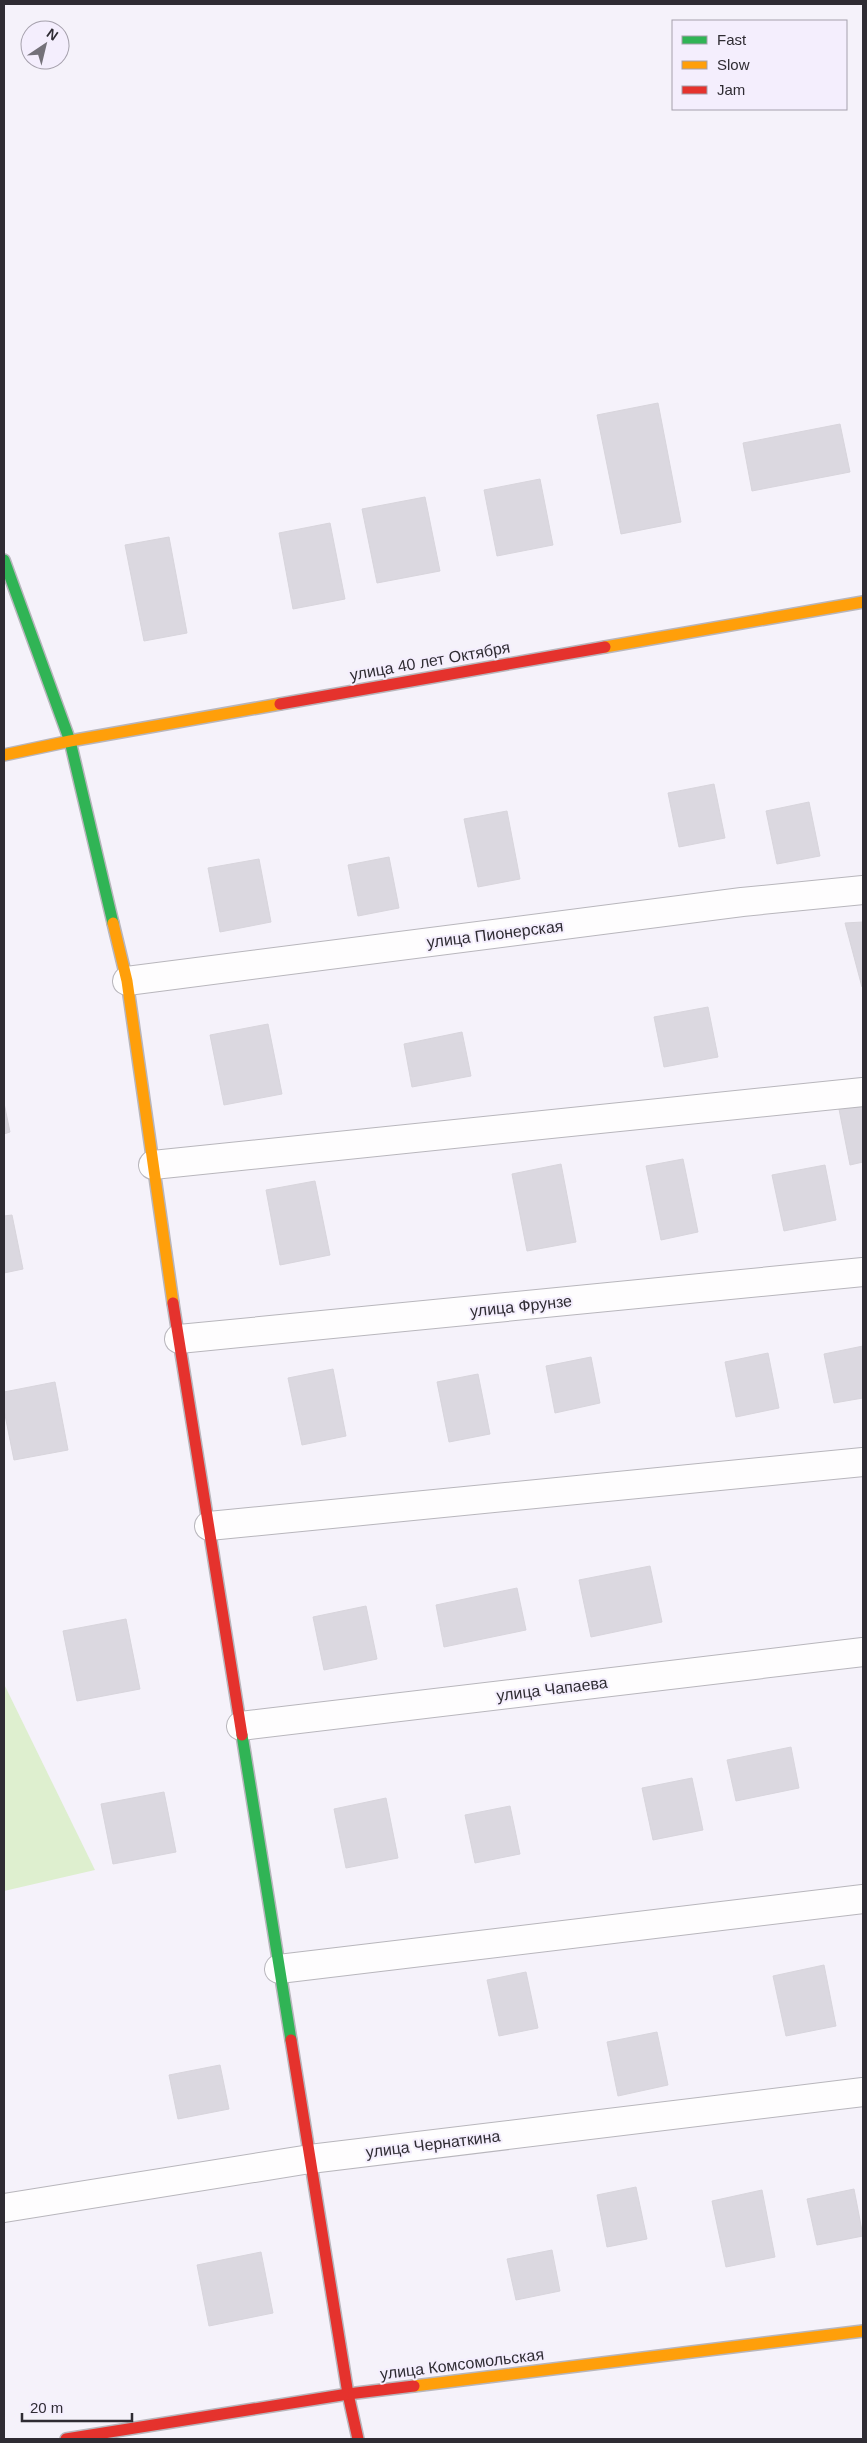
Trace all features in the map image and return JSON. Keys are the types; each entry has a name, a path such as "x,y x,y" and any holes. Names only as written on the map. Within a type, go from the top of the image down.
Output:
{"street":[{"path":"4,560 70,741 127,981 179,1339 348,2394 358,2439"},
{"name":"улица 40 лет Октября","path":"4,756 70,741 863,602"},
{"name":"улица Пионерская","path":"127,981 742,902 863,890"},
{"path":"153,1165 863,1092"},
{"name":"улица Фрунзе","path":"179,1339 863,1272"},
{"path":"209,1526 863,1462"},
{"name":"улица Чапаева","path":"241,1726 863,1652"},
{"path":"279,1968 863,1899"},
{"name":"улица Чернаткина","path":"4,2208 310,2159 863,2092"},
{"name":"улица Комсомольская","path":"66,2439 348,2394 863,2331"}],"green space":[{"path":"4,1684 95,1870 4,1891"}],"building":[{"path":"658,403 681,522 621,534 597,415"},
{"path":"840,424 850,472 752,491 743,443"},
{"path":"540,479 553,545 497,556 484,490"},
{"path":"425,497 440,571 377,583 362,509"},
{"path":"330,523 345,599 293,609 279,533"},
{"path":"169,537 187,633 144,641 125,545"},
{"path":"714,784 725,838 679,847 668,793"},
{"path":"809,802 820,856 777,864 766,811"},
{"path":"507,811 520,879 478,887 464,819"},
{"path":"389,857 399,908 358,916 348,865"},
{"path":"259,859 271,922 220,932 208,868"},
{"path":"863,922 863,987 862,987 845,923"},
{"path":"708,1007 718,1057 664,1067 654,1017"},
{"path":"268,1024 282,1094 224,1105 210,1035"},
{"path":"462,1032 471,1076 412,1087 404,1044"},
{"path":"863,1099 863,1162 850,1165 838,1104"},
{"path":"4,1103 10,1132 4,1134"},
{"path":"683,1159 698,1232 661,1240 646,1166"},
{"path":"561,1164 576,1242 527,1251 512,1174"},
{"path":"825,1165 836,1220 784,1231 772,1175"},
{"path":"315,1181 330,1255 280,1265 266,1190"},
{"path":"12,1215 23,1269 4,1273 4,1216"},
{"path":"863,1346 863,1398 834,1403 824,1354"},
{"path":"768,1353 779,1408 736,1417 725,1362"},
{"path":"591,1357 600,1403 555,1413 546,1366"},
{"path":"333,1369 346,1436 302,1445 288,1378"},
{"path":"478,1374 490,1434 449,1442 437,1382"},
{"path":"55,1382 68,1450 14,1460 4,1410 4,1392"},
{"path":"650,1566 662,1622 591,1637 579,1580"},
{"path":"517,1588 526,1630 444,1647 436,1605"},
{"path":"366,1606 377,1659 324,1670 313,1617"},
{"path":"126,1619 140,1689 77,1701 63,1631"},
{"path":"791,1747 799,1788 736,1801 727,1760"},
{"path":"692,1778 703,1830 653,1840 642,1788"},
{"path":"164,1792 176,1852 113,1864 101,1804"},
{"path":"386,1798 398,1858 346,1868 334,1809"},
{"path":"510,1806 520,1854 475,1863 465,1815"},
{"path":"824,1965 836,2026 786,2036 773,1976"},
{"path":"526,1972 538,2028 499,2036 487,1980"},
{"path":"657,2032 668,2085 618,2096 607,2042"},
{"path":"220,2065 229,2109 178,2119 169,2075"},
{"path":"636,2187 647,2239 607,2247 597,2195"},
{"path":"854,2189 863,2236 817,2245 807,2199"},
{"path":"762,2190 775,2257 726,2267 712,2201"},
{"path":"552,2250 560,2291 516,2300 507,2259"},
{"path":"261,2252 273,2313 209,2326 197,2265"}],"traffic: fast":[{"path":"4,560 70,741 113,923"},
{"path":"242,1735 291,2040"}],"traffic: slow":[{"path":"605,647 863,602"},
{"path":"4,755 70,741 280,704"},
{"path":"113,923 127,981 173,1303"},
{"path":"414,2386 863,2331"}],"traffic: jam":[{"path":"280,704 605,647"},
{"path":"173,1303 242,1735"},
{"path":"291,2040 348,2394 358,2439"},
{"path":"66,2439 348,2394 414,2386"}]}
